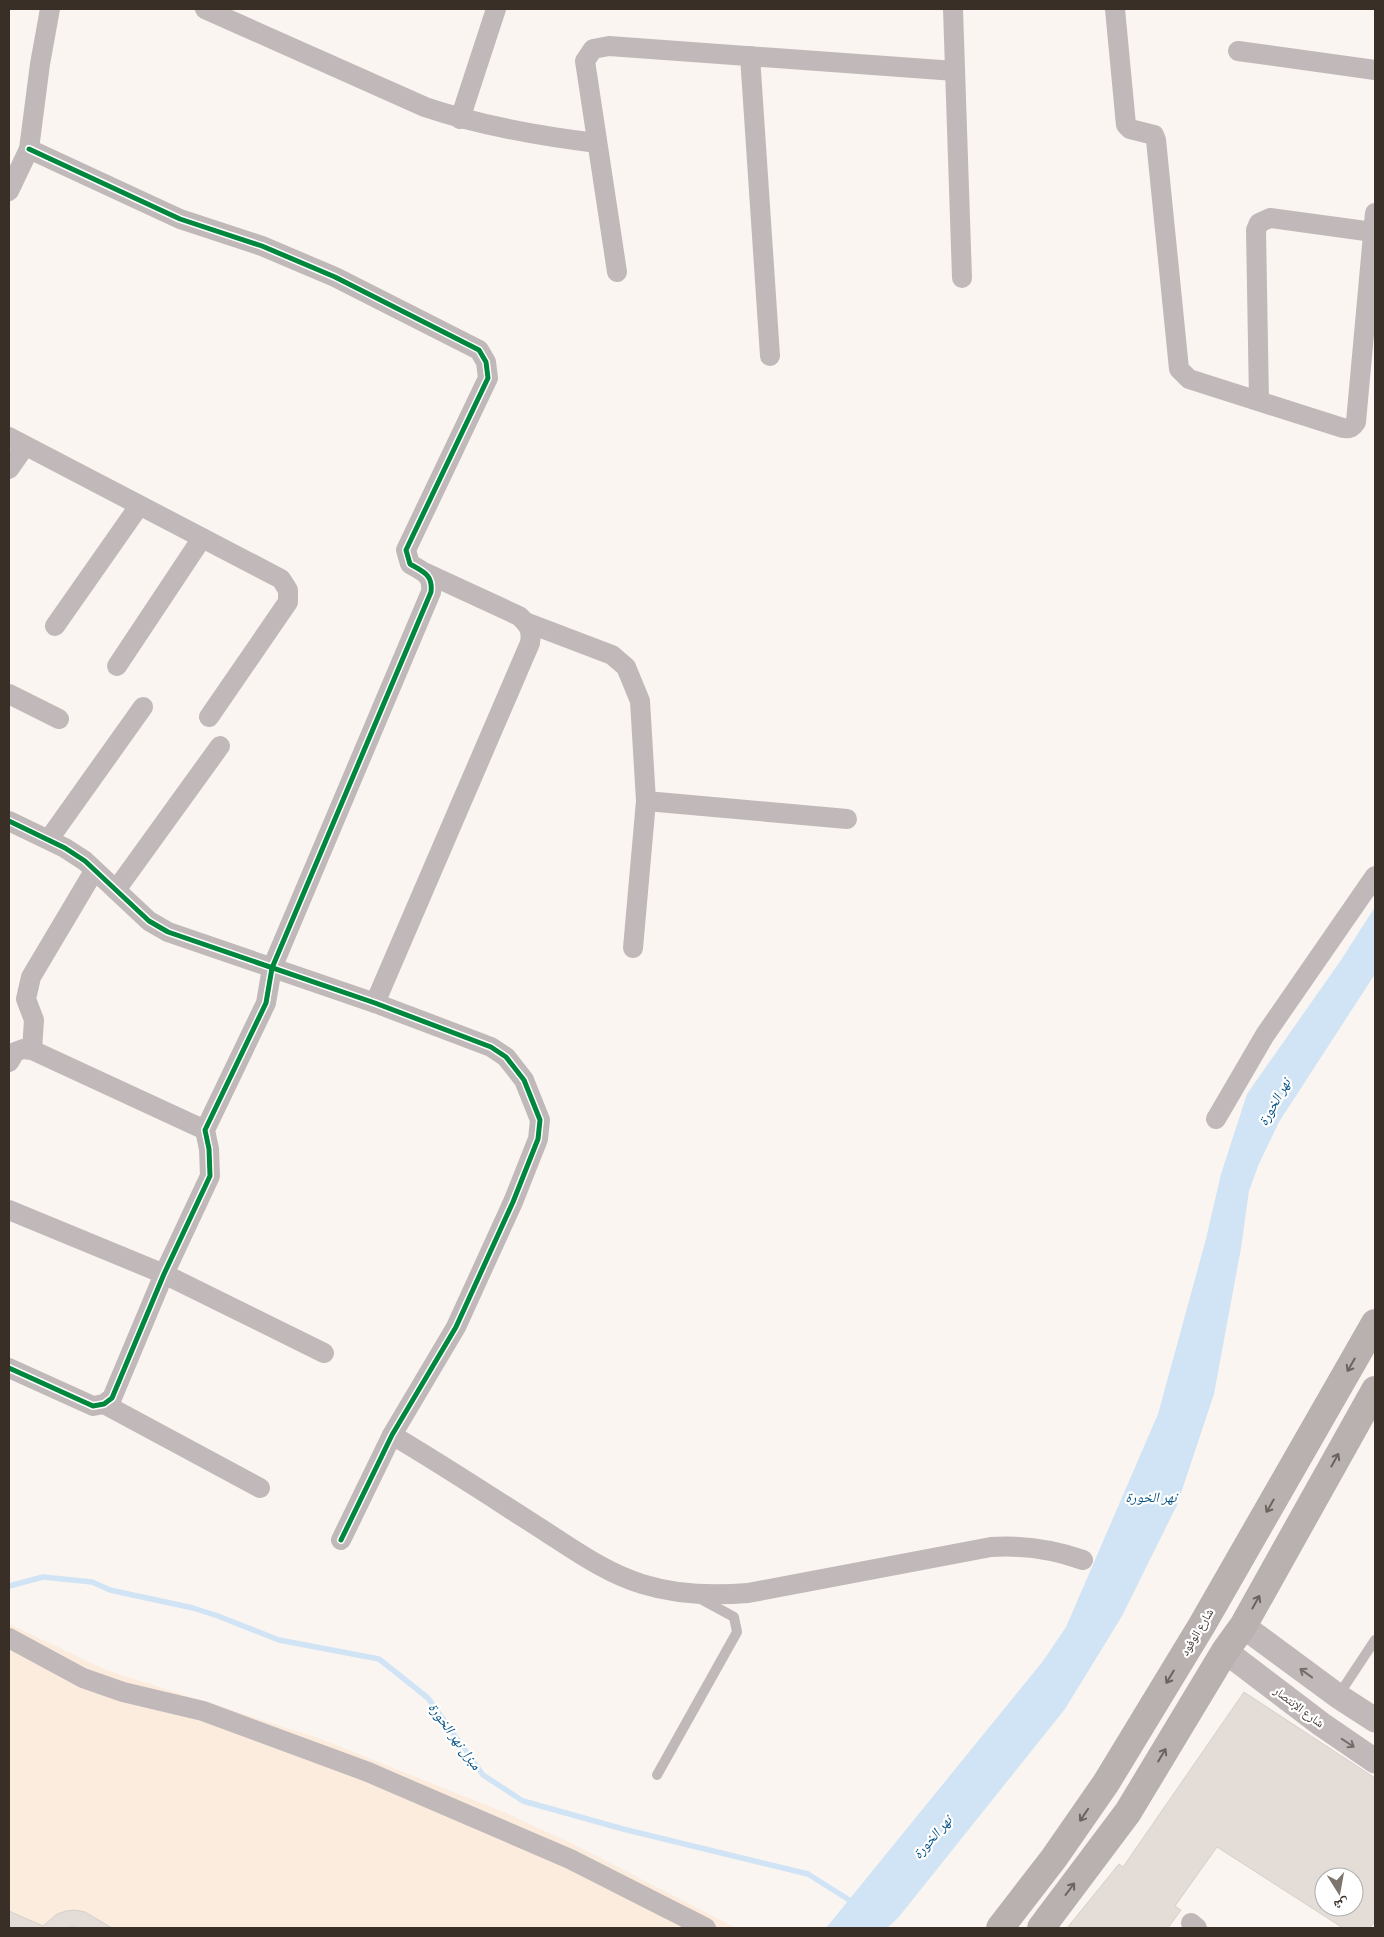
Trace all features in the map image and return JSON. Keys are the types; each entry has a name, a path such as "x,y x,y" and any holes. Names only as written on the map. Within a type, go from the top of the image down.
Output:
{"main road":[{"name":"شارع الوفود","path":"1000,1928 1054,1858 1106,1783 1202,1625 1375,1323"},
{"path":"1041,1928 1128,1812 1225,1651 1243,1626 1375,1390"}],"street":[{"path":"205,9 425,107 460,119 540,136 598,143"},
{"path":"460,119 496,9"},
{"path":"954,9 962,278"},
{"path":"1115,9 1126,125 1130,129 1154,135 1156,140 1179,369 1188,379 1343,428 1354,426 1356,422 1375,213"},
{"path":"9,191 29,149 44,11"},
{"path":"617,272 585,61 592,49 609,46 955,71"},
{"path":"1238,51 1375,70"},
{"path":"750,56 770,356"},
{"path":"29,149 180,219 262,246 335,277 479,350 486,362 488,378 406,550 410,564 426,573 519,616 528,623 612,655 626,667 640,701 646,801 633,948"},
{"path":"1259,401 1256,230 1259,223 1270,218 1373,232"},
{"path":"9,469 17,441 281,579 288,590 288,602 209,717"},
{"path":"55,626 139,506"},
{"path":"117,666 202,538"},
{"path":"9,1368 93,1406 104,1404 112,1398 164,1274 210,1176 209,1149 205,1130 266,1003 272,968 431,592 432,584 426,573"},
{"path":"375,1003 530,643 532,632 528,623"},
{"path":"9,694 59,719"},
{"path":"49,839 143,706"},
{"path":"116,890 220,746"},
{"path":"646,801 847,818"},
{"path":"9,822 49,839 85,861 149,921 168,932 375,1003 491,1047 506,1057 524,1080 540,1120 538,1139 514,1202 456,1327 392,1434 341,1540"},
{"path":"32,1050 34,1020 26,998 31,977 94,871"},
{"path":"1216,1119 1266,1035 1375,876"},
{"path":"9,1062 15,1052 24,1049 32,1050 205,1130"},
{"path":"9,1210 164,1274 324,1353"},
{"path":"104,1404 260,1488"},
{"path":"392,1434 592,1562 641,1584 667,1591 694,1595 748,1593 991,1547 1028,1546 1056,1551 1083,1560"},
{"path":"1243,1626 1338,1696 1375,1720"},
{"path":"9,1638 83,1678 107,1687 203,1711 368,1772 570,1859 706,1928"},
{"name":"شارع الإنتصار","path":"1225,1651 1321,1724 1375,1761"},
{"path":"1321,1724 1338,1696"}],"lane":[{"path":"657,1775 737,1632 734,1617 694,1595"},
{"path":"1338,1696 1375,1640"}],"shaded area":[{"path":"9,1624 106,1670 318,1738 506,1813 573,1844 736,1928 9,1928"}],"water":[{"name":"نهر الخورة","path":"1375,907 1375,974 1279,1122 1258,1166 1249,1191 1241,1248 1214,1394 1177,1505 1122,1616 1065,1709 898,1918 887,1928 826,1928 1043,1661 1066,1627 1158,1414 1206,1239 1221,1174 1247,1094 1341,960"}],"building":[{"path":"1244,1692 1375,1778 1375,1921 1370,1928 1343,1928 1326,1917 1364,1917 1364,1867 1314,1867 1314,1909 1217,1847 1175,1906 1181,1910 1168,1928 1067,1928 1119,1864 1123,1867"},
{"path":"75,1910 85,1912 112,1928 80,1928 75,1926 66,1928 9,1928 9,1911 43,1926 57,1914"}],"waterway":[{"name":"مبزل نهر الخورة","path":"9,1586 43,1577 92,1582 110,1590 193,1608 279,1640 379,1659 428,1698 483,1775 523,1801 623,1829 808,1874 854,1903"}],"cycle path":[{"path":"9,1368 93,1406 104,1404 112,1398 164,1274 210,1176 209,1149 205,1130 266,1003 272,968 431,592 429,578 410,564 406,550 488,378 486,362 479,350 335,277 262,246 180,219 29,149"},
{"path":"9,821 65,848 85,861 149,921 168,932 375,1003 491,1047 506,1057 524,1080 540,1120 538,1139 513,1202 456,1327 392,1435 341,1540"}]}
